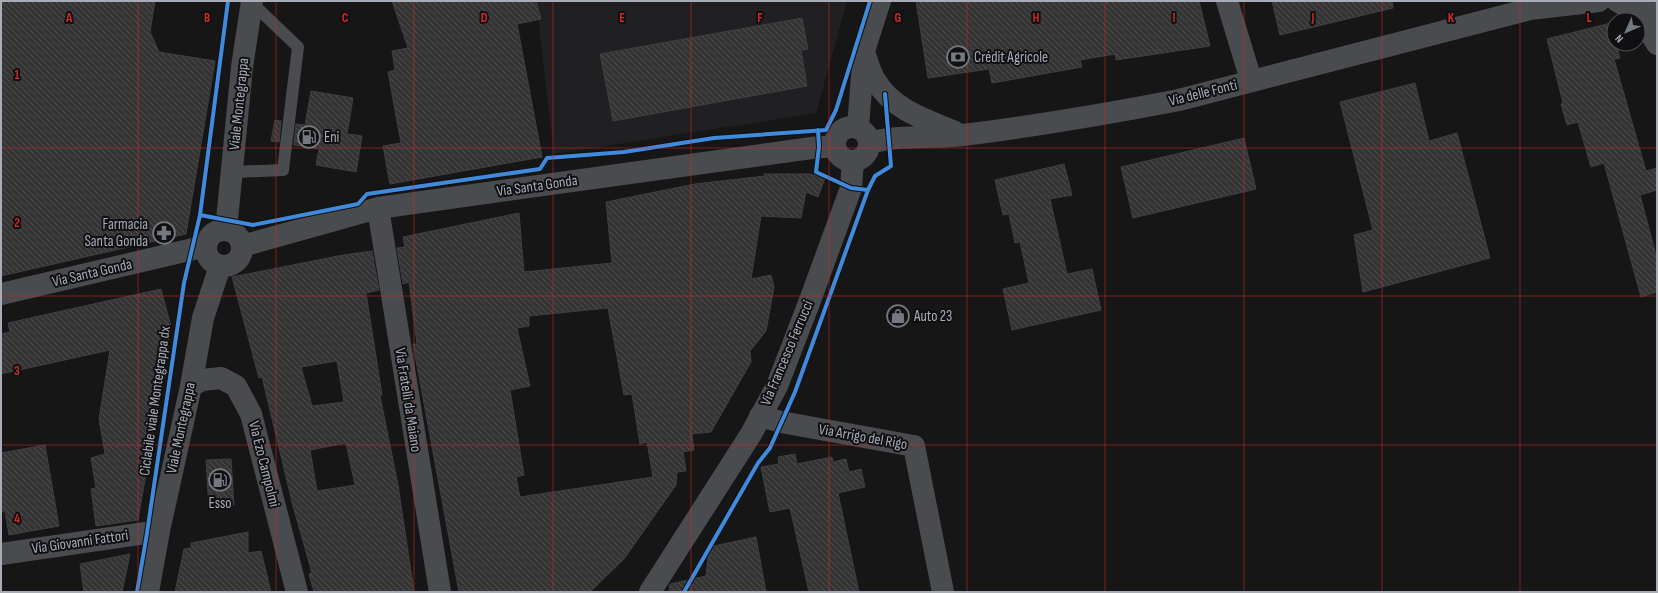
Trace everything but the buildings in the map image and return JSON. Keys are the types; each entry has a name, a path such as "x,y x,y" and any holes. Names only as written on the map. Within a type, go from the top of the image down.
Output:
{"street":[{"path":"864,135 845,127 840,131 835,141 835,147 842,158 853,161 863,157 870,148 864,135 864,51 880,1"},
{"path":"1227,1 1251,80"},
{"name":"Via delle Fonti","path":"864,135 888,138 961,135 1126,111 1179,100 1537,5 1599,1"},
{"path":"1617,1 1647,12 1657,44"},
{"name":"Viale Montegrappa","path":"226,230 233,172 242,67 252,2"},
{"path":"864,51 874,79 885,94 895,104 908,112 961,135"},
{"name":"Via Santa Gonda","path":"242,246 378,208 819,147 835,147"},
{"name":"Via Francesco Ferrucci","path":"650,592 751,434 777,386 851,188 853,161"},
{"name":"Via Fratelli da Maiano","path":"378,208 440,592"},
{"path":"226,230 237,235 242,246 240,257 236,262 226,266 220,266 215,264 208,256 206,246 211,236 215,232 226,230"},
{"name":"Via Santa Gonda","path":"1,294 206,246"},
{"name":"Viale Montegrappa","path":"148,592 159,531 191,386 203,318 220,266"},
{"name":"Via Ezo Campolmi","path":"191,386 202,380 221,378 236,386 251,414 297,592"},
{"name":"Via Arrigo del Rigo","path":"760,416 781,422 914,446 943,592"},
{"name":"Via Giovanni Fattori","path":"1,554 159,531"}],"lane":[{"path":"233,172 283,170 298,47 252,2"}],"shaded area":[{"path":"536,1 847,1 816,113 554,154"}],"cycle path":[{"name":"Ciclabile viale Montegrappa dx","path":"137,592 184,283 200,215 228,1"},
{"path":"200,215 253,225 358,204 367,194 540,169 547,158 624,152 714,138 826,130 836,110 870,1"},
{"path":"684,592 758,463 770,448 795,392 868,190 875,176 891,166 885,94"},
{"path":"818,130 819,147 816,172 851,188 868,190"}],"place":[{"name":"Crédit Agricole","path":"958,57"},
{"name":"Eni","path":"309,137"},
{"name":"Farmacia Santa Gonda","path":"164,233"},
{"name":"Auto 23","path":"898,316"},
{"name":"Esso","path":"220,480"}]}
